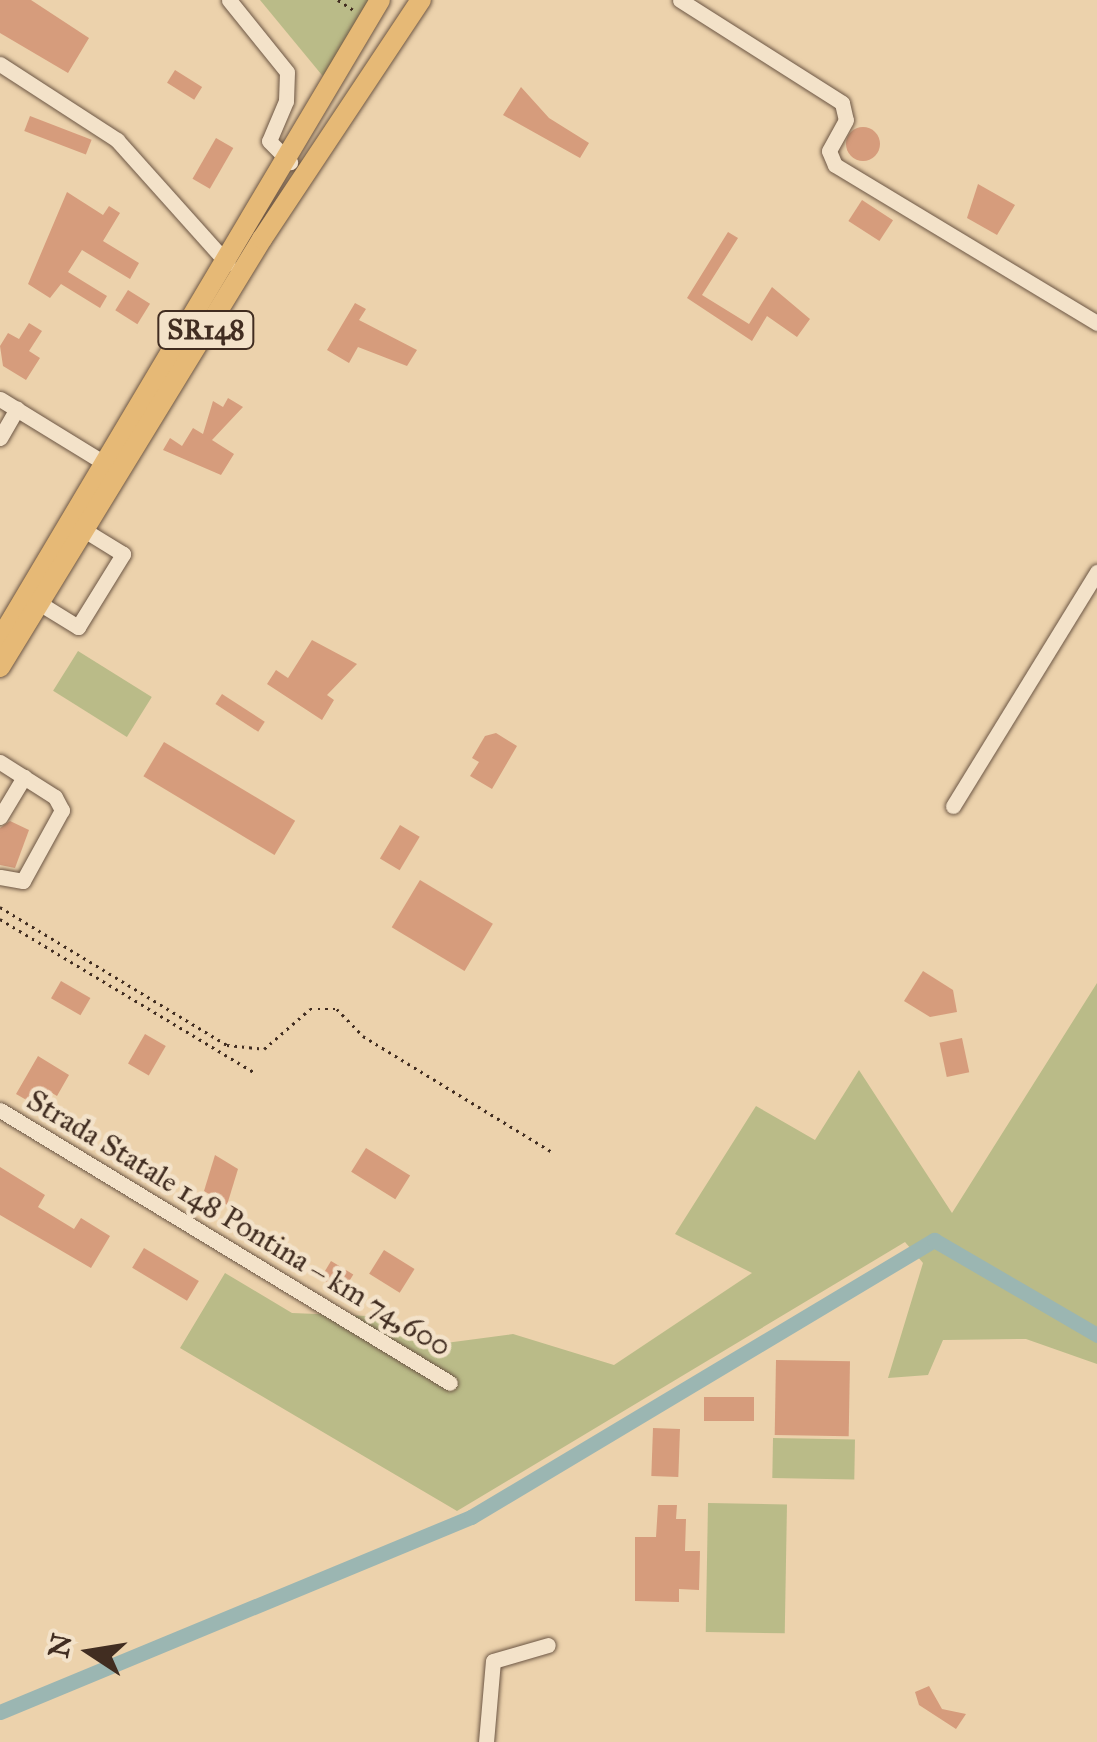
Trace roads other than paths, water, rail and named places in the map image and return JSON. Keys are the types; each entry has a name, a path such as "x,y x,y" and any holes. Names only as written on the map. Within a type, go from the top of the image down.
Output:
{"main road":[{"name":"SR148","path":"0,639 290,162 380,0"},
{"name":"SR148","path":"0,667 272,224 422,0"}],"street":[{"path":"229,0 287,72 286,101 268,141 290,162"},
{"path":"680,0 842,103 846,120 829,150 835,165 1097,323"},
{"path":"0,64 117,140 228,264"},
{"path":"0,399 106,464"},
{"path":"0,438 17,409"},
{"path":"40,603 78,627 123,554 84,530"},
{"path":"954,806 1097,572"},
{"path":"0,762 55,797 61,815 23,881 0,878"},
{"path":"0,817 24,777"},
{"name":"Strada Statale 148 Pontina – km 74,600","path":"0,1110 450,1383"},
{"path":"486,1742 494,1661 548,1645"}],"waterway":[{"path":"0,1712 471,1517 934,1240 1097,1335"}]}
